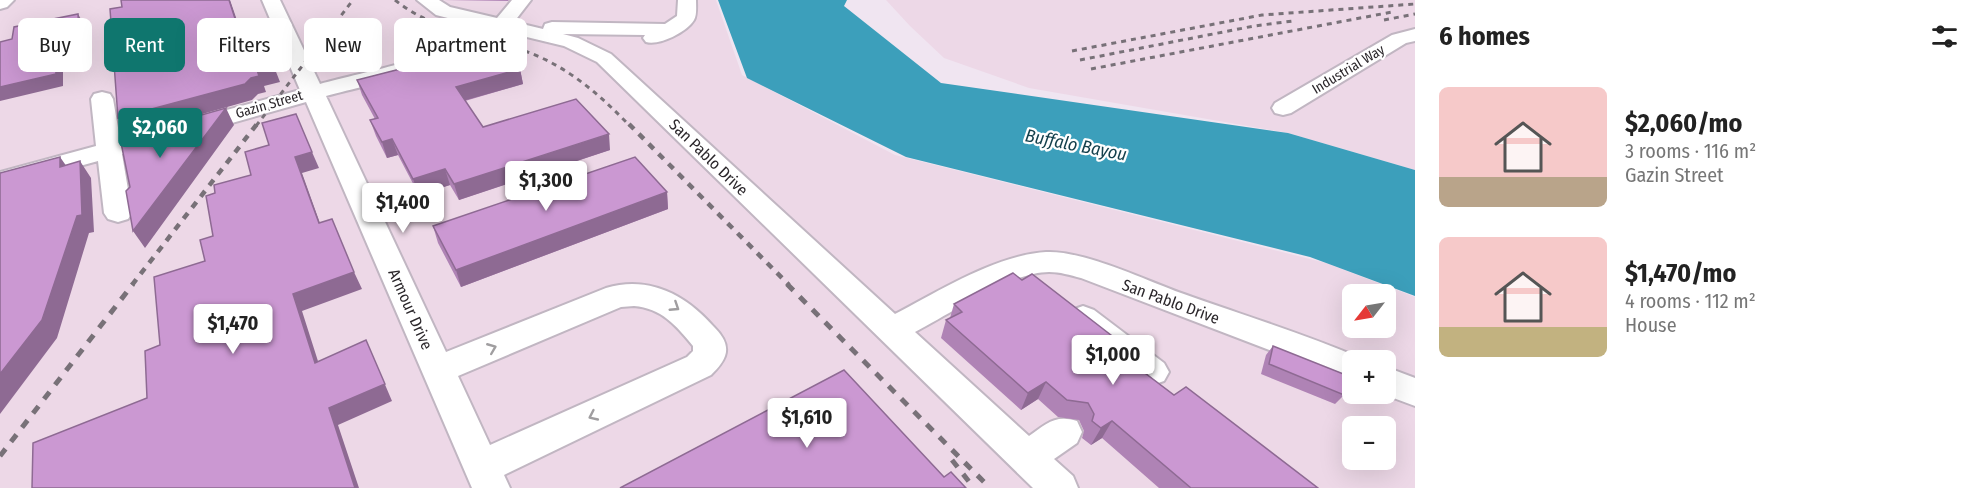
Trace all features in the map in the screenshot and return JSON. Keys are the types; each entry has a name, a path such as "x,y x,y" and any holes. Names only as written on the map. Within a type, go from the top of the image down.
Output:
{"street":[{"path":"0,3 5,0"},
{"name":"Armour Drive","path":"271,0 487,478"},
{"name":"San Pablo Drive","path":"426,0 443,11 472,18"},
{"name":"Gazin Street","path":"508,18 522,0"},
{"path":"604,58 670,30 686,18 687,0"},
{"path":"534,33 552,28 670,30"},
{"name":"San Pablo Drive","path":"527,31 571,42 604,58 1059,488"},
{"name":"Industrial Way","path":"1283,108 1399,39 1415,36"},
{"name":"Gazin Street","path":"0,180 394,70"},
{"path":"102,99 118,213"},
{"name":"San Pablo Drive","path":"892,330 1018,267 1046,262 1083,269 1342,365"},
{"path":"1018,267 1152,372"},
{"path":"438,370 617,296 632,294 653,296 669,302 684,313 709,343 709,355 699,366 487,478"},
{"path":"1396,385 1415,392"},
{"path":"1027,458 1064,432"}],"shaded area":[{"path":"0,0 716,0 742,75 895,155 1326,263 1381,284 1342,284 1342,338 1396,338 1396,290 1415,297 1415,488 0,488"},
{"path":"886,0 1415,0 1415,170 1288,133 1029,88 944,58"}],"water":[{"name":"Buffalo Bayou","path":"718,0 847,0 844,6 941,83 1288,133 1415,170 1415,296 1396,289 1396,284 1383,284 1310,257 906,157 747,78"}],"building":[{"path":"121,0 229,0 235,18 197,18 197,72 258,72 259,76 251,78 245,84 118,118 115,72 185,72 185,18 111,18 110,9 122,7"},
{"path":"78,14 78,18 58,18"},
{"path":"18,26 18,72 56,72 56,74 0,87 0,42 12,39 14,27"},
{"path":"394,71 509,72 456,87 483,127 576,99 609,134 454,184 445,169 413,179 392,139 382,142 370,120 378,118 357,80"},
{"path":"226,108 133,231 126,191 130,187 120,138"},
{"path":"296,114 312,152 295,157 312,204 319,223 332,219 354,272 293,294 315,363 366,340 385,384 329,408 355,488 32,488 33,443 147,398 145,351 160,345 154,277 205,261 200,240 213,236 206,196 215,193 214,185 251,175 245,152 269,145 262,123"},
{"path":"60,157 60,167 80,161 82,215 77,216 42,320 0,374 0,173"},
{"path":"635,157 667,192 456,270 433,226"},
{"path":"1013,273 1022,280 1032,274 1116,339 1108,345 1174,395 1186,387 1318,488 1191,488 1112,421 1101,428 1092,421 1094,414 1088,403 1067,400 1046,382 1028,393 946,320 962,312 954,304"},
{"path":"1273,346 1342,373 1342,394 1269,364"},
{"path":"844,370 944,477 951,472 966,488 620,488"}],"railway":[{"path":"256,126 353,0"},
{"path":"395,0 409,10 440,25 522,50 553,64 593,91 630,126"},
{"path":"1072,51 1262,15 1415,4"},
{"path":"1091,69 1392,12"},
{"path":"1384,20 1415,14"},
{"path":"1080,60 1254,26 1293,21"},
{"path":"132,285 257,124"},
{"path":"629,124 789,285"},
{"path":"0,456 133,284"},
{"path":"787,284 990,488"},
{"path":"952,460 974,488"}]}
